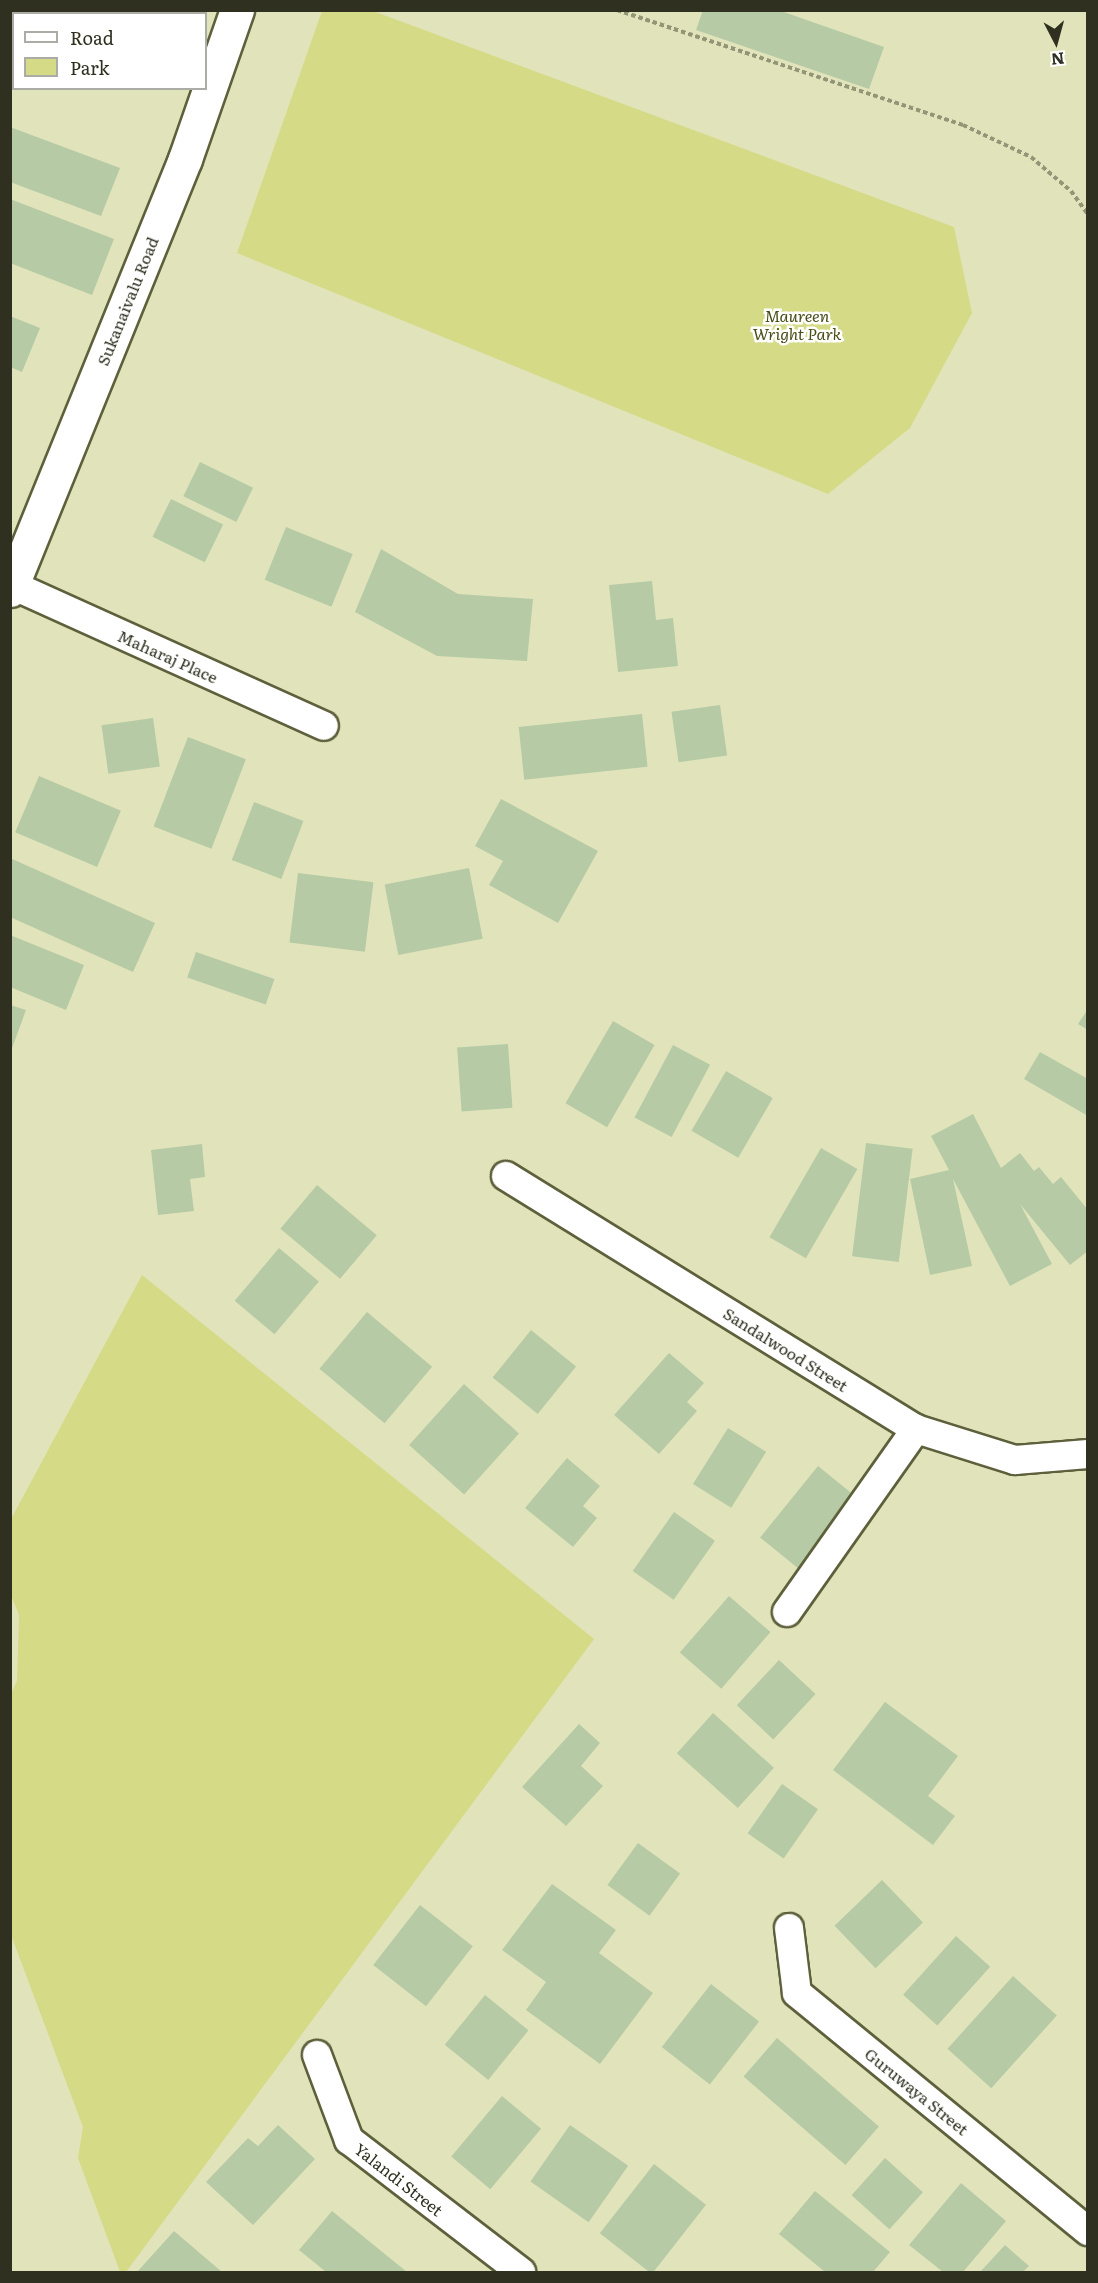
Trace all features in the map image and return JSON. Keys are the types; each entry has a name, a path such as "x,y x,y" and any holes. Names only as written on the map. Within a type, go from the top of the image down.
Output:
{"main road":[{"name":"Sukanaivalu Road","path":"11,587 185,159 237,10"}],"street":[{"name":"Maharaj Place","path":"11,587 324,726"},
{"name":"Sandalwood Street","path":"506,1176 916,1430 1015,1460 1088,1454"},
{"path":"787,1611 916,1430"},
{"name":"Guruwaya Street","path":"789,1928 796,1993 1088,2231"},
{"name":"Yalandi Street","path":"317,2055 349,2140 521,2272"}],"path":[{"path":"617,10 963,125 1031,157 1071,191 1088,214"}],"green space":[{"name":"Maureen Wright Park","path":"322,11 373,11 954,227 972,313 910,428 828,494 237,253"},
{"path":"142,1275 594,1639 126,2272 120,2272 78,2158 83,2127 11,1935 10,1696 17,1681 19,1615 11,1595 10,1521"}],"building":[{"path":"703,10 778,10 884,47 869,89 696,30"},
{"path":"10,127 120,168 101,216 10,182"},
{"path":"10,199 114,239 92,295 10,263"},
{"path":"10,316 40,328 22,372 10,367"},
{"path":"200,462 253,488 236,522 183,496"},
{"path":"171,499 223,524 205,562 153,537"},
{"path":"286,527 353,554 331,607 265,580"},
{"path":"381,549 458,594 533,599 527,661 437,656 355,612"},
{"path":"652,581 656,620 673,618 678,666 618,672 609,585"},
{"path":"720,705 727,756 679,762 671,712"},
{"path":"642,714 648,767 524,780 519,727"},
{"path":"153,718 160,767 108,774 102,725"},
{"path":"188,737 246,759 211,849 154,827"},
{"path":"39,776 121,811 97,867 15,832"},
{"path":"501,799 598,851 558,923 489,885 503,861 475,846"},
{"path":"254,802 303,821 281,879 232,860"},
{"path":"10,858 155,923 133,972 10,917"},
{"path":"469,868 483,939 398,955 385,884"},
{"path":"298,873 373,882 365,952 289,942"},
{"path":"10,935 84,965 66,1010 10,987"},
{"path":"196,952 274,979 266,1005 187,978"},
{"path":"10,1005 26,1010 11,1051 10,1051"},
{"path":"1088,1009 1088,1030 1078,1024"},
{"path":"613,1021 655,1045 607,1127 566,1103"},
{"path":"508,1044 512,1108 462,1111 457,1048"},
{"path":"673,1045 710,1065 672,1137 635,1117"},
{"path":"1040,1052 1088,1079 1088,1116 1024,1079"},
{"path":"726,1071 773,1098 738,1158 692,1131"},
{"path":"973,1114 1001,1168 1020,1153 1034,1171 1039,1167 1053,1184 1061,1177 1088,1210 1088,1251 1070,1265 1020,1204 1052,1264 1010,1286 953,1179 972,1266 930,1275 910,1179 949,1170 931,1136"},
{"path":"866,1143 913,1149 899,1262 852,1256"},
{"path":"202,1144 205,1177 190,1179 194,1211 158,1215 151,1150"},
{"path":"821,1148 857,1169 806,1258 770,1237"},
{"path":"317,1185 377,1235 340,1279 280,1229"},
{"path":"279,1248 319,1281 274,1334 235,1301"},
{"path":"367,1312 432,1367 385,1423 319,1369"},
{"path":"531,1330 576,1367 538,1414 493,1377"},
{"path":"669,1353 704,1383 687,1402 697,1411 659,1454 614,1415"},
{"path":"464,1384 519,1434 464,1494 409,1445"},
{"path":"728,1428 766,1452 731,1508 693,1484"},
{"path":"567,1458 600,1486 583,1506 597,1518 573,1547 525,1508"},
{"path":"818,1466 857,1497 799,1569 760,1537"},
{"path":"674,1512 715,1541 674,1600 633,1571"},
{"path":"729,1596 771,1632 721,1689 680,1653"},
{"path":"779,1660 816,1694 773,1739 737,1705"},
{"path":"885,1702 958,1756 928,1796 955,1816 933,1845 833,1770"},
{"path":"713,1713 774,1768 738,1808 677,1753"},
{"path":"579,1724 600,1743 581,1766 603,1786 566,1826 522,1787"},
{"path":"782,1784 818,1809 784,1858 748,1833"},
{"path":"638,1843 680,1874 650,1916 607,1885"},
{"path":"882,1880 923,1922 876,1968 835,1926"},
{"path":"552,1884 616,1930 599,1953 653,1993 600,2064 526,2010 546,1982 502,1950"},
{"path":"420,1905 473,1946 426,2006 373,1965"},
{"path":"956,1936 990,1967 937,2025 903,1995"},
{"path":"1013,1976 1057,2015 991,2088 947,2049"},
{"path":"711,1984 759,2022 710,2085 662,2047"},
{"path":"485,1995 529,2030 488,2080 445,2045"},
{"path":"777,2038 879,2127 845,2165 744,2076"},
{"path":"502,2096 541,2129 490,2189 451,2157"},
{"path":"278,2125 315,2159 253,2225 206,2182 248,2138 258,2146"},
{"path":"570,2125 628,2166 589,2222 530,2182"},
{"path":"885,2158 923,2192 889,2229 852,2195"},
{"path":"654,2164 706,2205 653,2272 649,2272 600,2233"},
{"path":"961,2183 1006,2221 963,2272 943,2272 909,2245"},
{"path":"815,2191 890,2252 873,2272 825,2272 779,2234"},
{"path":"332,2211 407,2272 326,2272 299,2250"},
{"path":"174,2231 222,2272 137,2272"},
{"path":"1005,2245 1029,2266 1023,2272 980,2272"}]}
